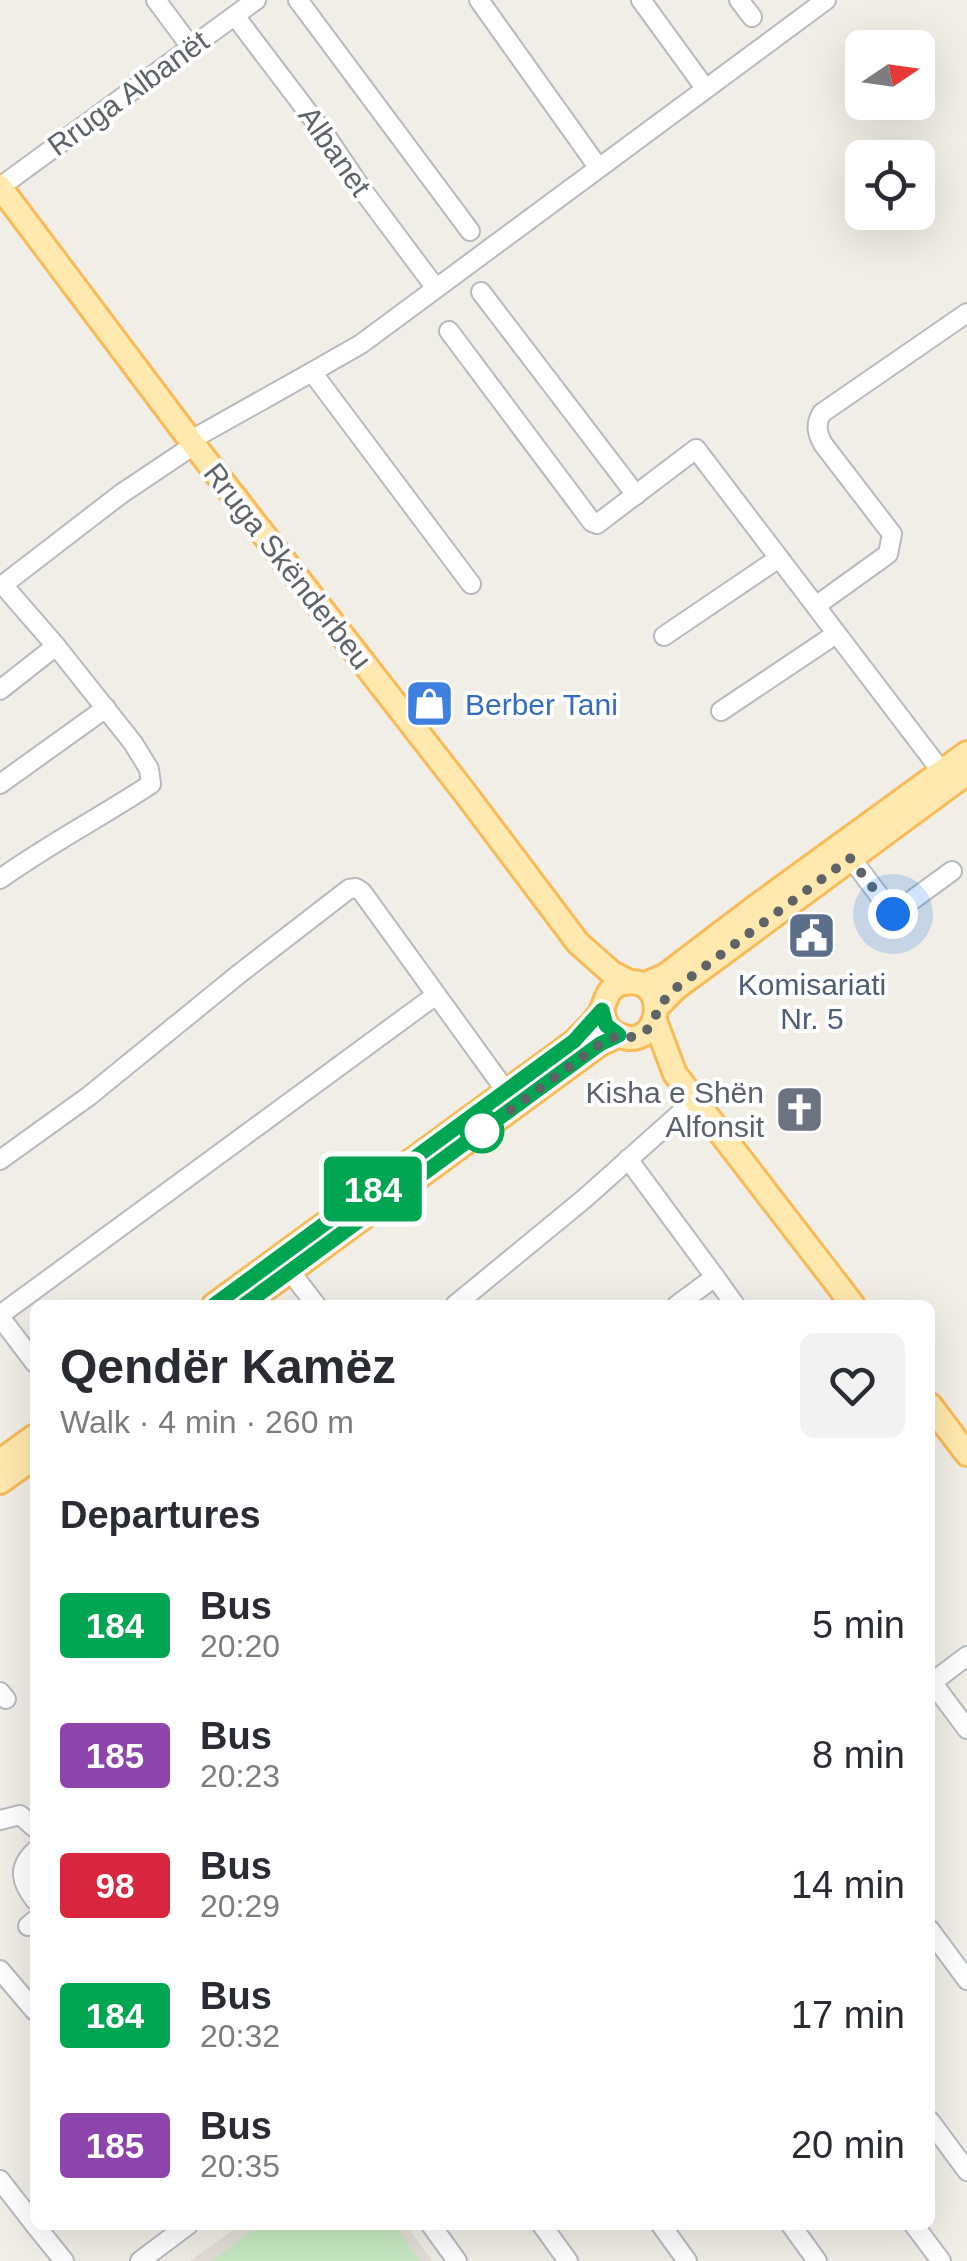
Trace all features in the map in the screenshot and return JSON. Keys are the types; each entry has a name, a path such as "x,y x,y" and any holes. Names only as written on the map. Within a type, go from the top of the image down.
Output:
{"main road":[{"name":"Rruga Skënderbeu","path":"0,187 578,943 612,973 637,984"},
{"path":"251,1300 600,1044 645,1032 676,988 953,776 967,753"},
{"path":"221,1300 574,1041 612,988 666,975 754,908 953,776"},
{"name":"Rruga Skënderbeu","path":"578,943 602,1005"},
{"path":"637,984 654,997 676,1074"},
{"path":"602,1005 606,1025 647,1049 676,1074 849,1300"},
{"path":"935,1415 967,1454"},
{"path":"0,1461 30,1440"},
{"path":"0,1482 30,1461"}],"street":[{"path":"156,0 191,47"},
{"name":"Rruga Albanët","path":"0,187 256,0"},
{"path":"298,0 470,231"},
{"path":"479,0 598,167"},
{"path":"641,0 704,88"},
{"path":"739,0 752,17"},
{"path":"0,879 151,784 150,769 106,708 1,586 193,442 361,344 826,0"},
{"name":"Albanet","path":"234,16 436,287"},
{"path":"481,292 636,495"},
{"path":"817,605 888,554 892,534 822,444 818,419 967,313"},
{"path":"448,331 592,522 601,523 696,449 836,634 953,776"},
{"path":"312,372 471,584"},
{"path":"664,636 778,558"},
{"path":"722,711 836,634"},
{"path":"0,690 56,646"},
{"path":"0,784 106,708"},
{"path":"850,858 893,914 952,872"},
{"path":"0,1160 90,1096 239,974 349,889 356,888 506,1092"},
{"path":"30,1357 0,1316 436,994"},
{"path":"461,1300 570,1211 695,1100"},
{"path":"628,1159 732,1300"},
{"path":"290,1270 312,1300"},
{"path":"684,1300 716,1276"},
{"path":"935,1680 967,1656"},
{"path":"935,1688 967,1729"},
{"path":"0,1820 20,1815 30,1824"},
{"path":"30,1855 23,1878 30,1893"},
{"path":"935,1937 967,1980"},
{"path":"0,1970 30,2005"},
{"path":"935,2128 967,2171"},
{"path":"0,2180 30,2219"},
{"path":"39,2230 64,2261"},
{"path":"140,2261 181,2230"},
{"path":"435,2230 457,2261"},
{"path":"546,2230 568,2261"},
{"path":"665,2230 687,2261"},
{"path":"795,2230 818,2261"},
{"path":"918,2230 940,2261"}],"shaded area":[{"path":"233,2230 410,2230 432,2261 190,2261"}],"green space":[{"path":"253,2230 398,2230 420,2261 211,2261"}],"bus line":[{"name":"184","path":"221,1300 574,1041 602,1010 606,1025 619,1035 600,1044 251,1300"}],"place":[{"name":"Berber Tani","path":"430,704"},
{"name":"Komisariati Nr. 5","path":"812,935"},
{"name":"Kisha e Shën Alfonsit","path":"799,1109"}],"route":[{"path":"482,1131 600,1044 619,1035 632,1037 645,1032 655,1021 657,1008 676,988 850,858 893,914"}]}
